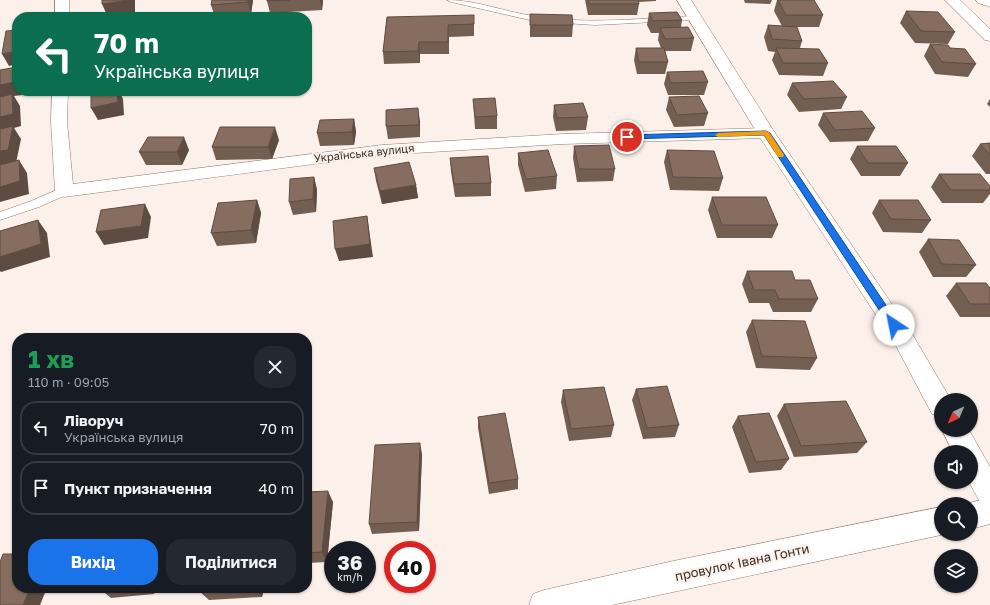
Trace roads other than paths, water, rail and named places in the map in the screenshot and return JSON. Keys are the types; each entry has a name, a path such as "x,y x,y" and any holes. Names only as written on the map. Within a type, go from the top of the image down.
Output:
{"street":[{"path":"62,0 62,12"},
{"path":"684,0 766,133 903,338 934,393"},
{"path":"952,0 990,37"},
{"path":"983,0 990,3"},
{"path":"60,96 59,122 64,191"},
{"name":"Українська вулиця","path":"64,191 382,150 563,139 766,133"},
{"path":"978,472 990,493"},
{"path":"978,514 990,511"},
{"name":"провулок Івана Гонти","path":"544,605 678,575 934,522"}],"lane":[{"path":"451,0 542,19 595,23 695,18"},
{"path":"0,216 35,204 64,191"}]}
